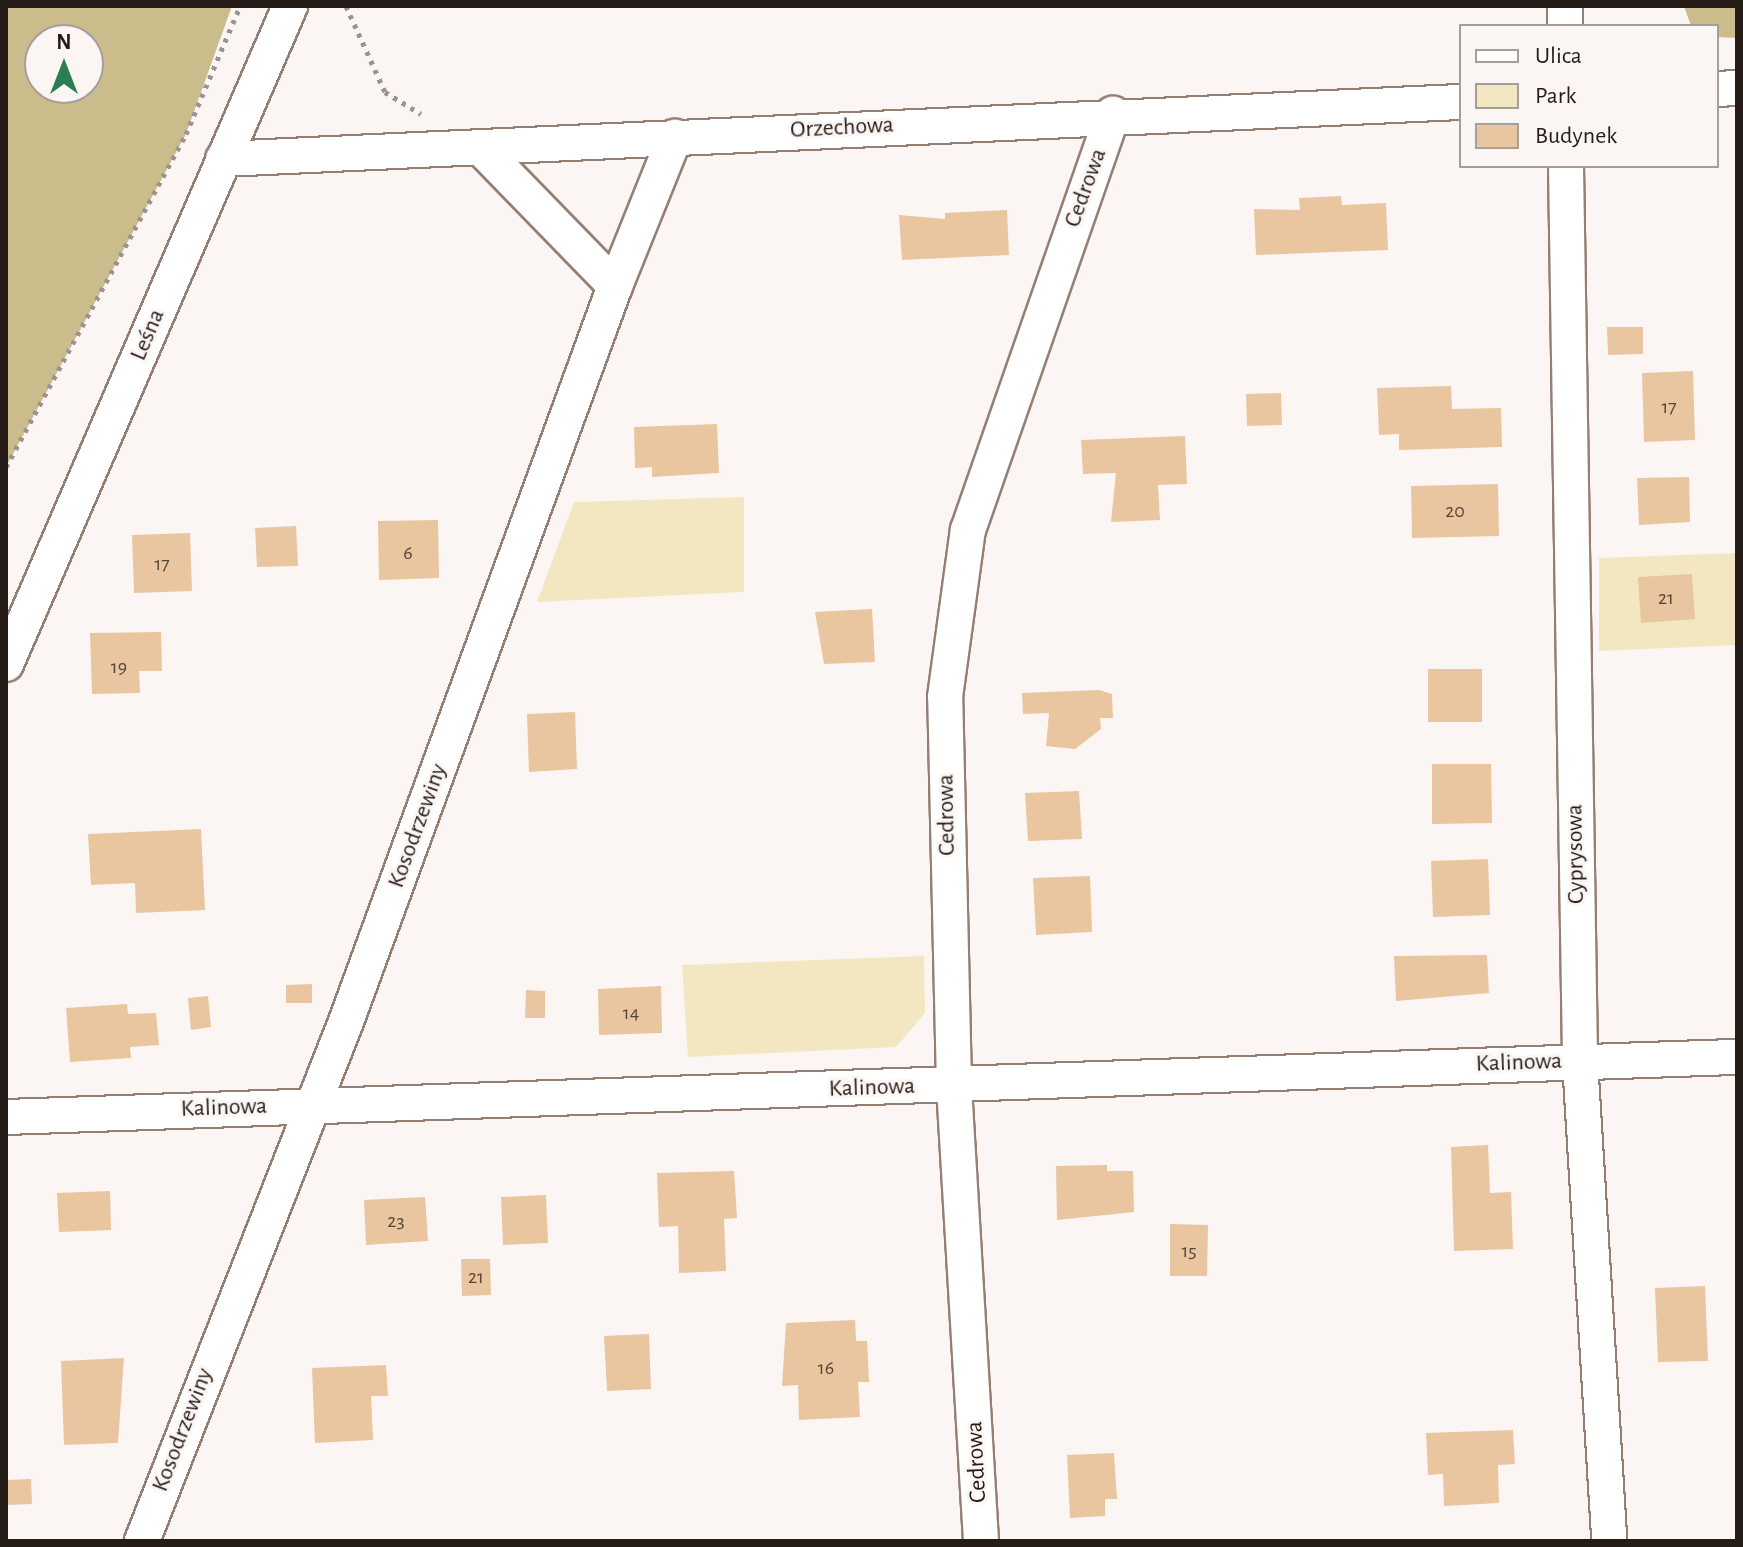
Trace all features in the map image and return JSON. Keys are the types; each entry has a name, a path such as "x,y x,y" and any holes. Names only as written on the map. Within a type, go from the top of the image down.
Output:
{"street":[{"name":"Leśna","path":"6,664 290,6"},
{"name":"Orzechowa","path":"223,159 1113,114 1459,102"},
{"name":"Cedrowa","path":"981,1541 954,1085 945,697 968,530 1113,114"},
{"name":"Kosodrzewiny","path":"142,1541 309,1105 353,1004 615,286 675,137"},
{"path":"481,148 615,286"},
{"name":"Cyprysowa","path":"1566,168 1580,1061 1609,1541"},
{"name":"Kalinowa","path":"6,1117 1737,1057"}],"path":[{"path":"6,467 186,134 240,6"},
{"path":"346,6 385,92 426,116"}],"green space":[{"path":"744,497 744,592 537,602 574,502"},
{"path":"1737,553 1737,645 1599,651 1599,558"},
{"path":"924,956 925,1013 896,1047 688,1057 682,965"}],"shaded area":[{"path":"6,6 232,6 186,134 6,467"},
{"path":"1684,6 1737,6 1737,38 1719,37 1719,24 1690,24"}],"building":[{"path":"1341,196 1342,205 1386,203 1388,250 1256,255 1254,209 1300,210 1299,198"},
{"path":"1007,210 1009,255 902,260 899,215 945,219 945,213"},
{"path":"1607,327 1643,327 1643,354 1608,355"},
{"path":"1693,371 1695,440 1644,442 1642,373"},
{"path":"1451,386 1452,409 1501,408 1502,447 1399,450 1399,434 1379,435 1377,388"},
{"path":"1281,393 1282,425 1247,426 1246,394"},
{"path":"717,424 719,473 652,477 652,467 635,468 634,427"},
{"path":"1185,436 1187,484 1158,485 1160,520 1111,522 1116,473 1083,474 1081,440"},
{"path":"1689,477 1690,522 1639,525 1637,478"},
{"path":"1498,484 1499,536 1412,538 1411,486"},
{"path":"438,520 439,578 379,580 378,521"},
{"path":"296,526 298,566 257,567 255,528"},
{"path":"190,533 192,591 134,593 132,535"},
{"path":"1692,574 1695,619 1641,623 1638,577"},
{"path":"872,609 875,662 824,664 815,612"},
{"path":"161,632 162,671 139,671 140,693 92,694 90,633"},
{"path":"1428,669 1482,669 1482,722 1428,722"},
{"path":"1099,690 1112,694 1113,718 1100,718 1101,729 1075,749 1046,746 1049,713 1023,714 1022,693"},
{"path":"575,712 577,769 529,772 527,714"},
{"path":"1432,764 1491,764 1492,823 1432,824"},
{"path":"1079,791 1082,839 1028,841 1025,793"},
{"path":"201,829 205,910 136,913 135,883 91,885 88,834"},
{"path":"1488,859 1490,915 1433,917 1431,861"},
{"path":"1090,876 1092,932 1036,935 1033,878"},
{"path":"1487,955 1489,993 1396,1001 1394,956"},
{"path":"312,984 312,1003 286,1003 286,985"},
{"path":"661,986 662,1033 599,1035 598,989"},
{"path":"526,990 545,991 545,1018 525,1018"},
{"path":"208,996 211,1027 191,1030 188,998"},
{"path":"127,1004 128,1014 156,1013 159,1045 130,1047 131,1058 70,1062 66,1008"},
{"path":"1488,1145 1490,1193 1511,1192 1513,1249 1454,1251 1451,1147"},
{"path":"1107,1165 1107,1171 1133,1171 1134,1212 1057,1220 1056,1166"},
{"path":"734,1171 737,1218 724,1219 726,1271 679,1273 678,1226 659,1227 657,1173"},
{"path":"110,1191 111,1230 59,1232 57,1193"},
{"path":"546,1195 548,1243 503,1245 501,1197"},
{"path":"425,1197 428,1241 366,1245 364,1200"},
{"path":"1170,1224 1208,1225 1207,1276 1170,1276"},
{"path":"461,1259 490,1259 491,1295 462,1296"},
{"path":"1705,1286 1708,1361 1658,1362 1655,1288"},
{"path":"855,1320 856,1341 867,1341 869,1382 858,1382 860,1417 799,1420 798,1385 782,1386 786,1323"},
{"path":"649,1334 651,1389 607,1391 604,1336"},
{"path":"124,1358 118,1443 64,1445 61,1361"},
{"path":"386,1365 388,1396 371,1396 373,1440 315,1443 312,1368"},
{"path":"1513,1430 1515,1464 1498,1465 1499,1503 1444,1506 1443,1474 1428,1475 1426,1433"},
{"path":"1114,1453 1117,1499 1105,1499 1105,1516 1070,1518 1067,1455"},
{"path":"31,1479 32,1504 6,1505 6,1480"}]}
